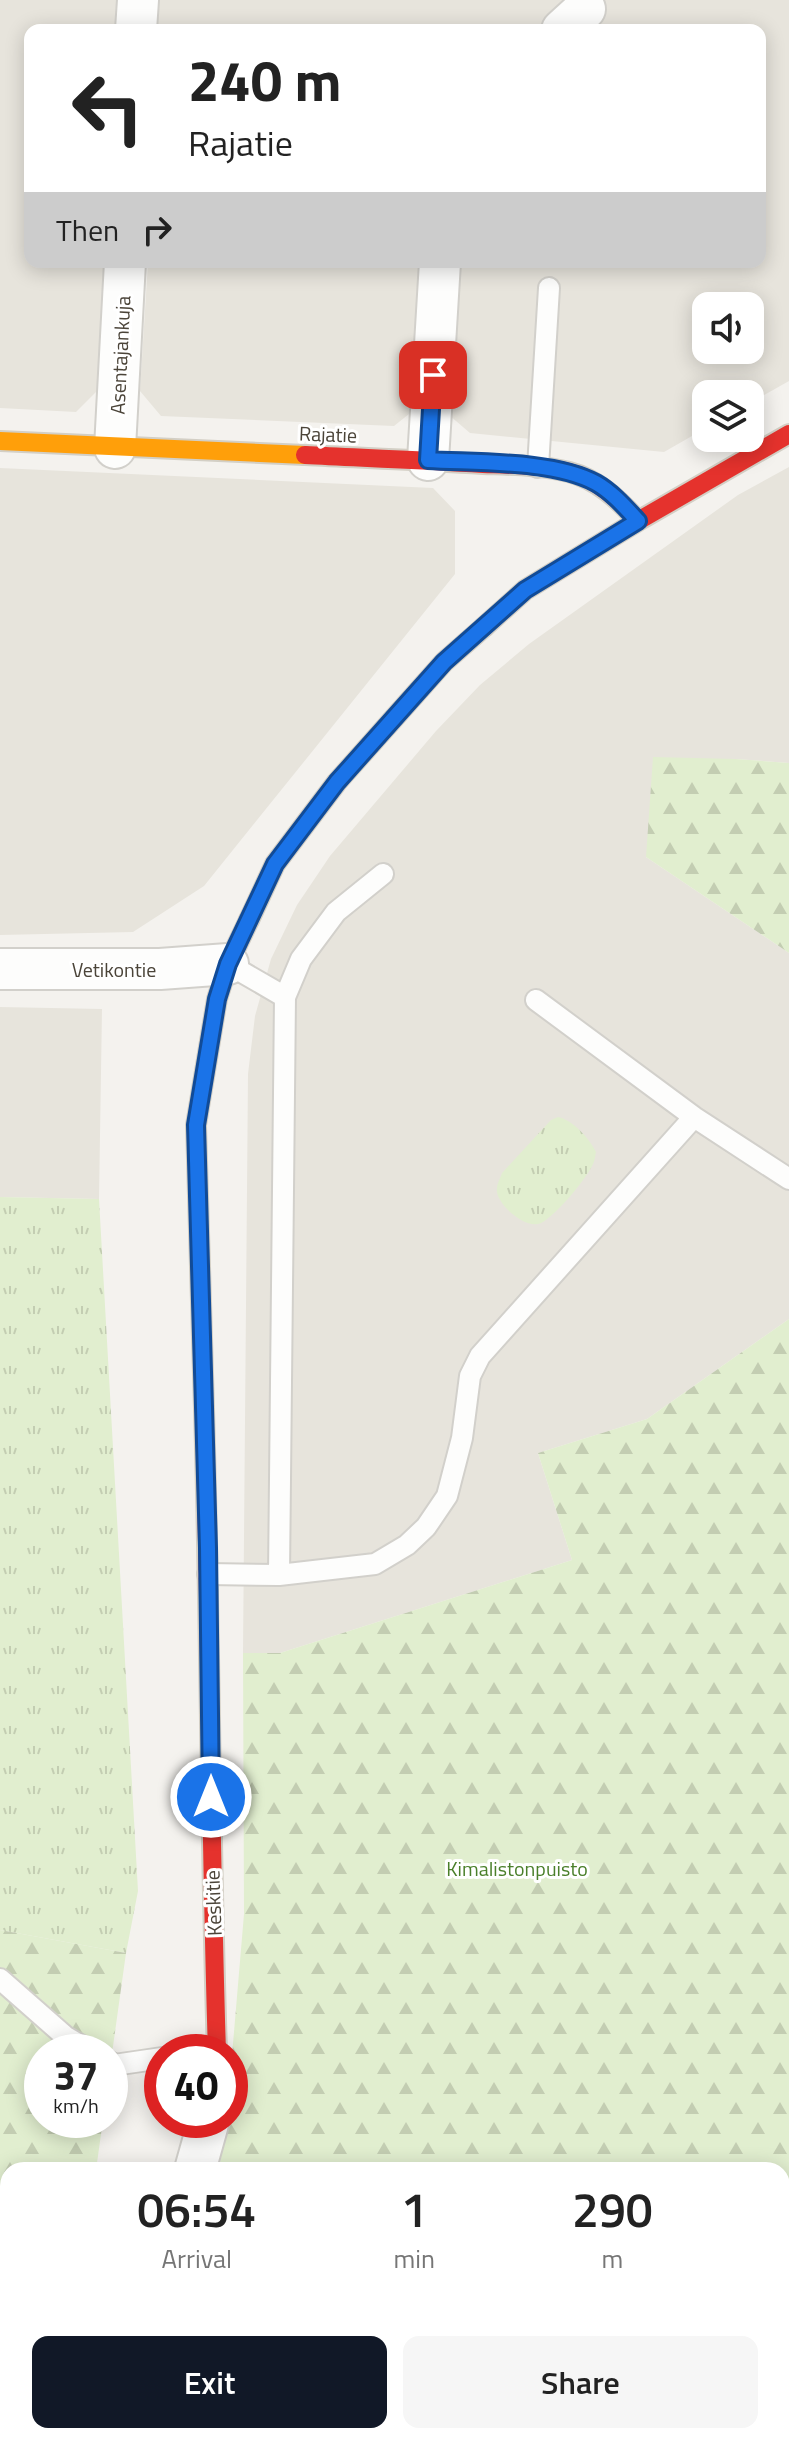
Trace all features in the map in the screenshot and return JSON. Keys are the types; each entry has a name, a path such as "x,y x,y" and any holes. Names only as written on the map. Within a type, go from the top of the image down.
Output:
{"street":[{"path":"136,24 138,0"},
{"name":"Asentajankuja","path":"115,448 125,268"},
{"path":"428,460 440,268"},
{"name":"Keskitie","path":"216,2034 196,1125 217,999 228,964 275,864 337,782 444,662 525,590 789,434"},
{"name":"Rajatie","path":"0,441 538,467 571,472 597,484 621,502 638,521"},
{"name":"Vetikontie","path":"0,969 160,969 228,964"},
{"path":"197,2162 204,2138"}],"lane":[{"path":"538,467 549,288"},
{"path":"279,1575 285,997 301,959 336,912 383,874"},
{"path":"228,964 285,997"},
{"path":"536,1000 694,1117 789,1179"},
{"path":"208,1574 279,1575 375,1564 407,1545 426,1527 447,1496 462,1438 473,1365 694,1117"},
{"path":"0,1979 63,2034"}],"shaded area":[{"path":"0,0 120,0 119,24 24,24 24,268 110,268 102,386 76,412 0,408"},
{"path":"158,0 789,0 789,381 764,395 764,380 692,380 692,436 664,452 470,433 449,415 454,268 766,268 766,24 157,24"},
{"path":"148,268 425,268 419,406 394,426 161,416 140,391"},
{"path":"789,467 789,763 736,759 646,857 789,953 789,1319 647,1419 538,1453 572,1560 280,1653 243,1653 248,1074 255,1016 271,959 297,905 330,856 436,731 480,685 529,644 738,495"},
{"path":"0,468 433,488 455,511 455,574 204,886 133,932 0,935"},
{"path":"0,1007 102,1009 99,1199 0,1197"}],"green space":[{"path":"653,757 789,763 789,953 646,857"},
{"path":"558,1117 575,1126 585,1136 596,1152 595,1160 560,1208 544,1221 532,1224 519,1219 507,1209 499,1198 498,1184 502,1173 551,1120"},
{"path":"0,1197 99,1199 138,1891 126,1953 0,1930"},
{"name":"Kimalistonpuisto","path":"789,1319 789,2162 220,2162 223,2138 248,2138 248,2034 234,2034 244,1914 243,1653 280,1653 572,1560 538,1453 647,1419"},
{"path":"0,1930 126,1953 115,2034 24,2034 24,2138 100,2138 97,2162 0,2162"}],"traffic: fast":[{"path":"249,920 275,864 337,782 444,662 484,627"}],"traffic: slow":[{"path":"0,441 305,455"},
{"path":"204,1409 196,1125 217,999 228,964 249,920"}],"traffic: jam":[{"path":"484,627 525,590 789,434"},
{"path":"305,455 559,470 579,475 598,485 638,521"},
{"path":"204,1409 217,2034"}],"route":[{"path":"211,1797 208,1548 196,1125 217,999 228,964 275,864 337,782 444,662 525,590 638,521 621,502 597,484 571,472 428,460 433,375"}]}
